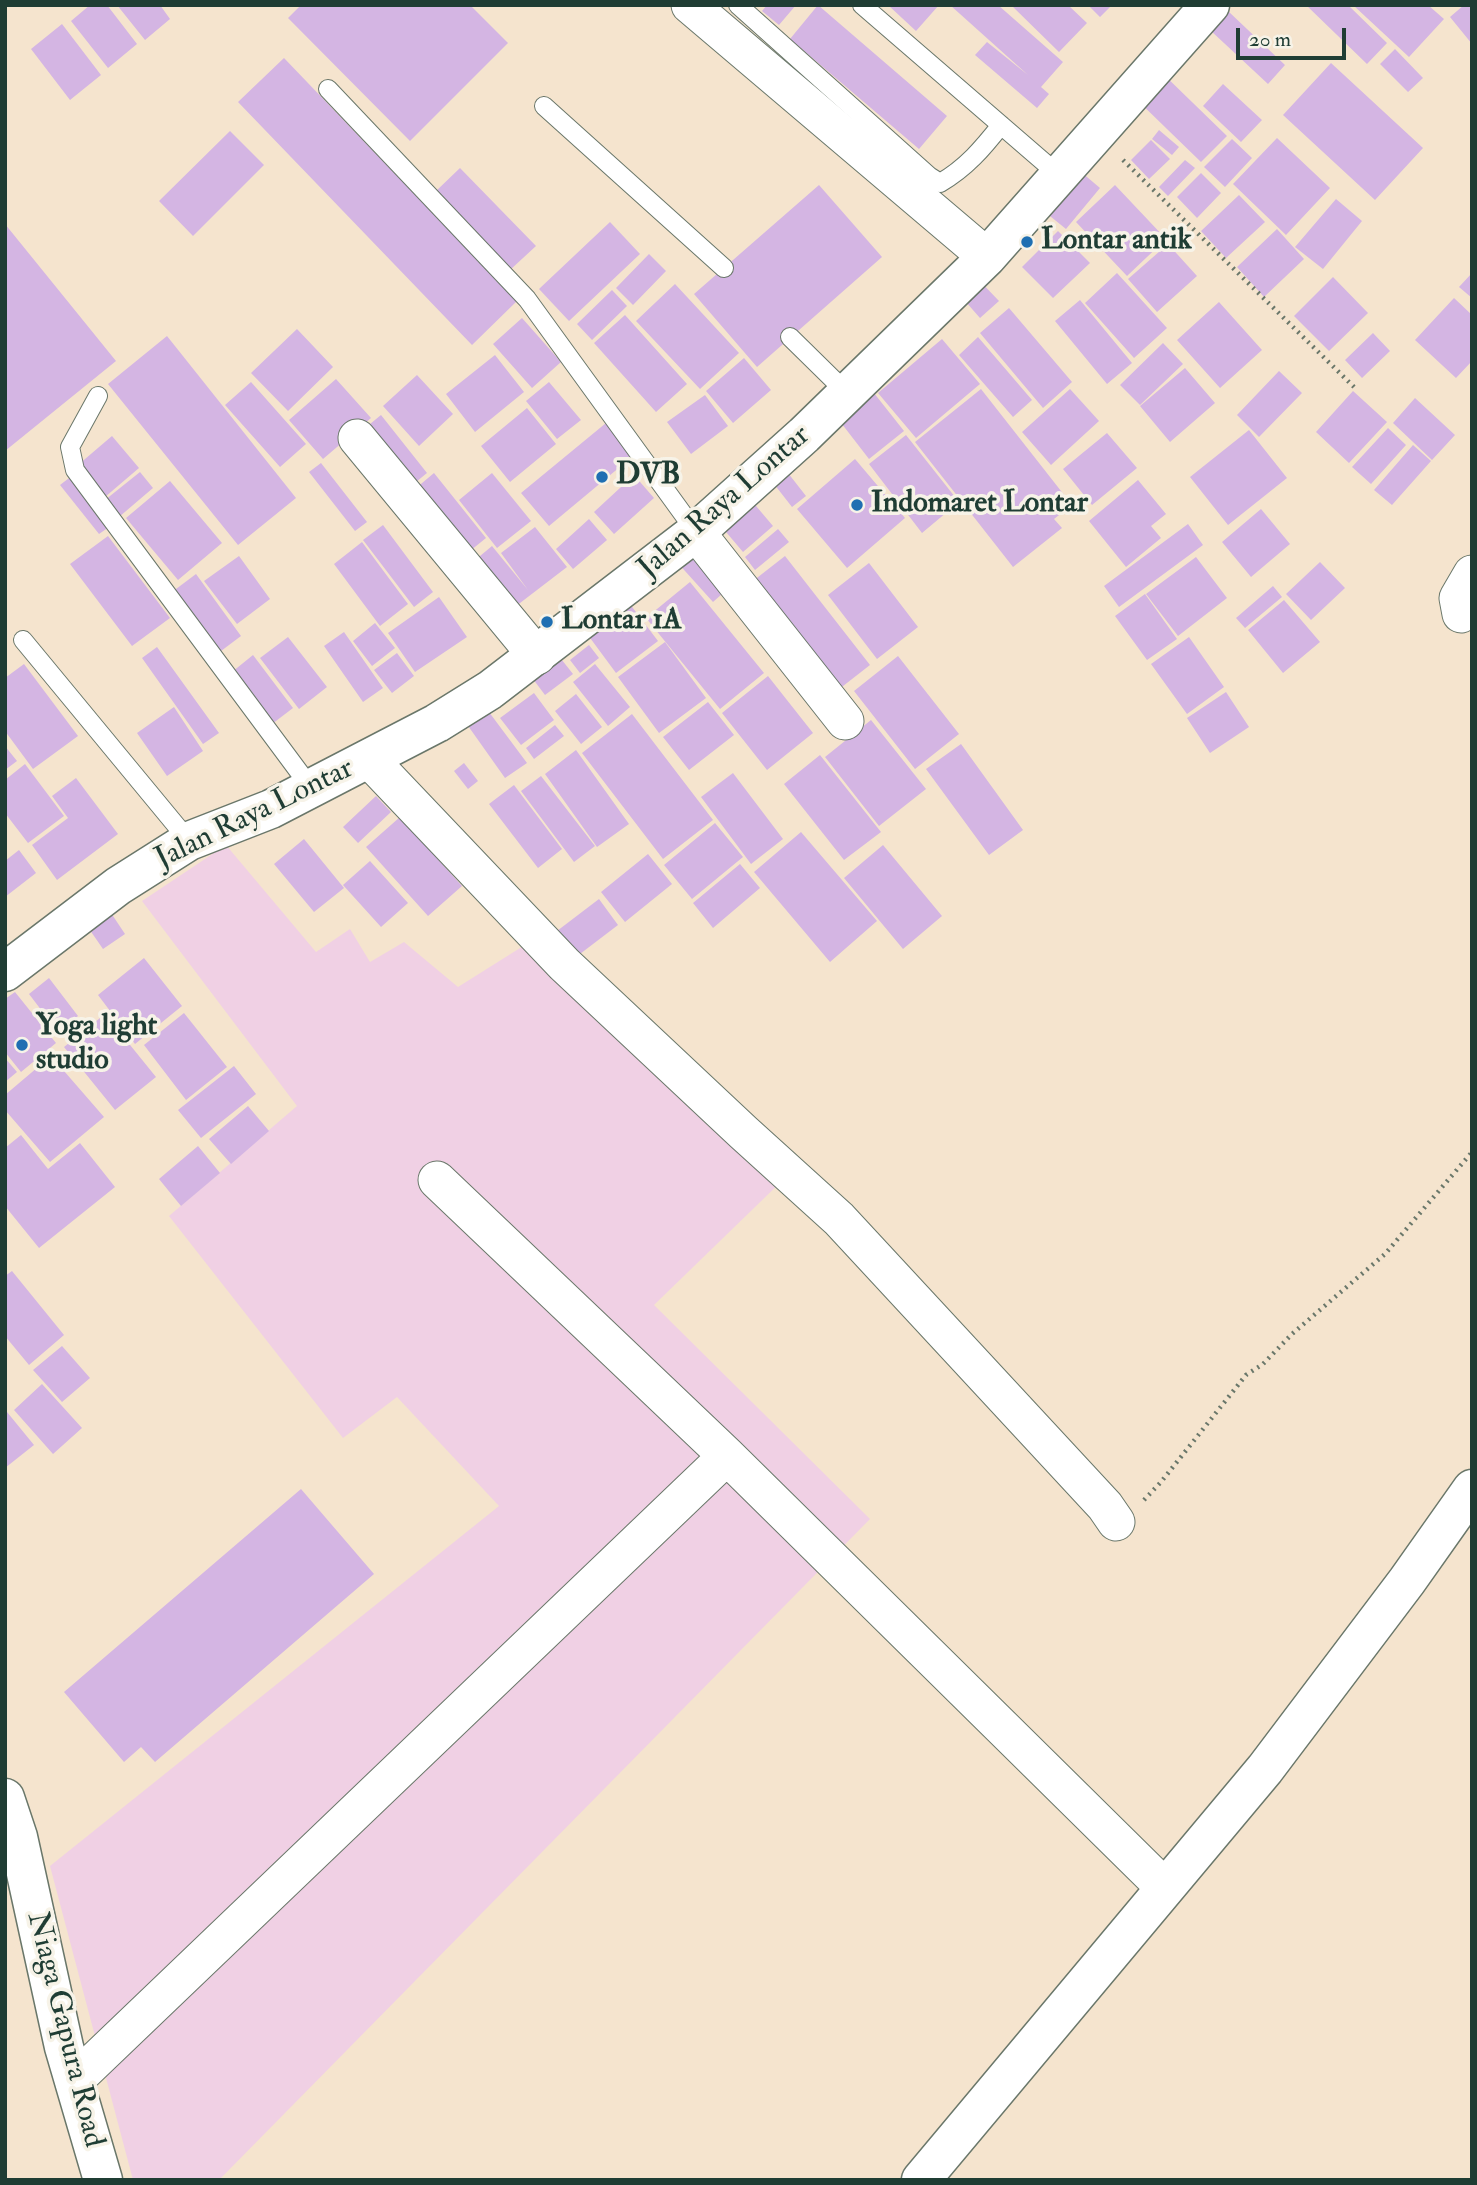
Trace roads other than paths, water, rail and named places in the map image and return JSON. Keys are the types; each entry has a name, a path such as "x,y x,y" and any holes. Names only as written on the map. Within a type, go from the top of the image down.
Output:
{"street":[{"path":"690,5 987,257"},
{"name":"Jalan Raya Lontar","path":"5,972 118,886 189,841 271,809 437,723 490,691 696,532 804,435 987,257 1210,5"},
{"path":"357,439 537,656"},
{"path":"696,532 845,721"},
{"path":"1461,614 1458,598 1472,574"},
{"path":"369,759 564,964 839,1219 1116,1522"},
{"path":"437,1180 727,1456 1165,1888"},
{"path":"74,2081 727,1456"},
{"path":"921,2180 1265,1769 1407,1581 1472,1489"},
{"name":"Niaga Gapura Road","path":"5,1798 18,1837 64,2047 103,2180"}],"lane":[{"path":"738,5 940,183 953,176 977,155 1001,125"},
{"path":"862,5 1060,176"},
{"path":"328,89 527,299 696,532"},
{"path":"544,106 724,268"},
{"path":"790,337 847,393"},
{"path":"98,396 70,447 75,470 311,788"},
{"path":"23,640 189,841"}],"place":[{"name":"Lontar antik","path":"1027,242"},
{"name":"DVB","path":"602,477"},
{"name":"Indomaret Lontar","path":"857,505"},
{"name":"Lontar 1A","path":"547,622"},
{"name":"Yoga light studio","path":"22,1045"}]}
